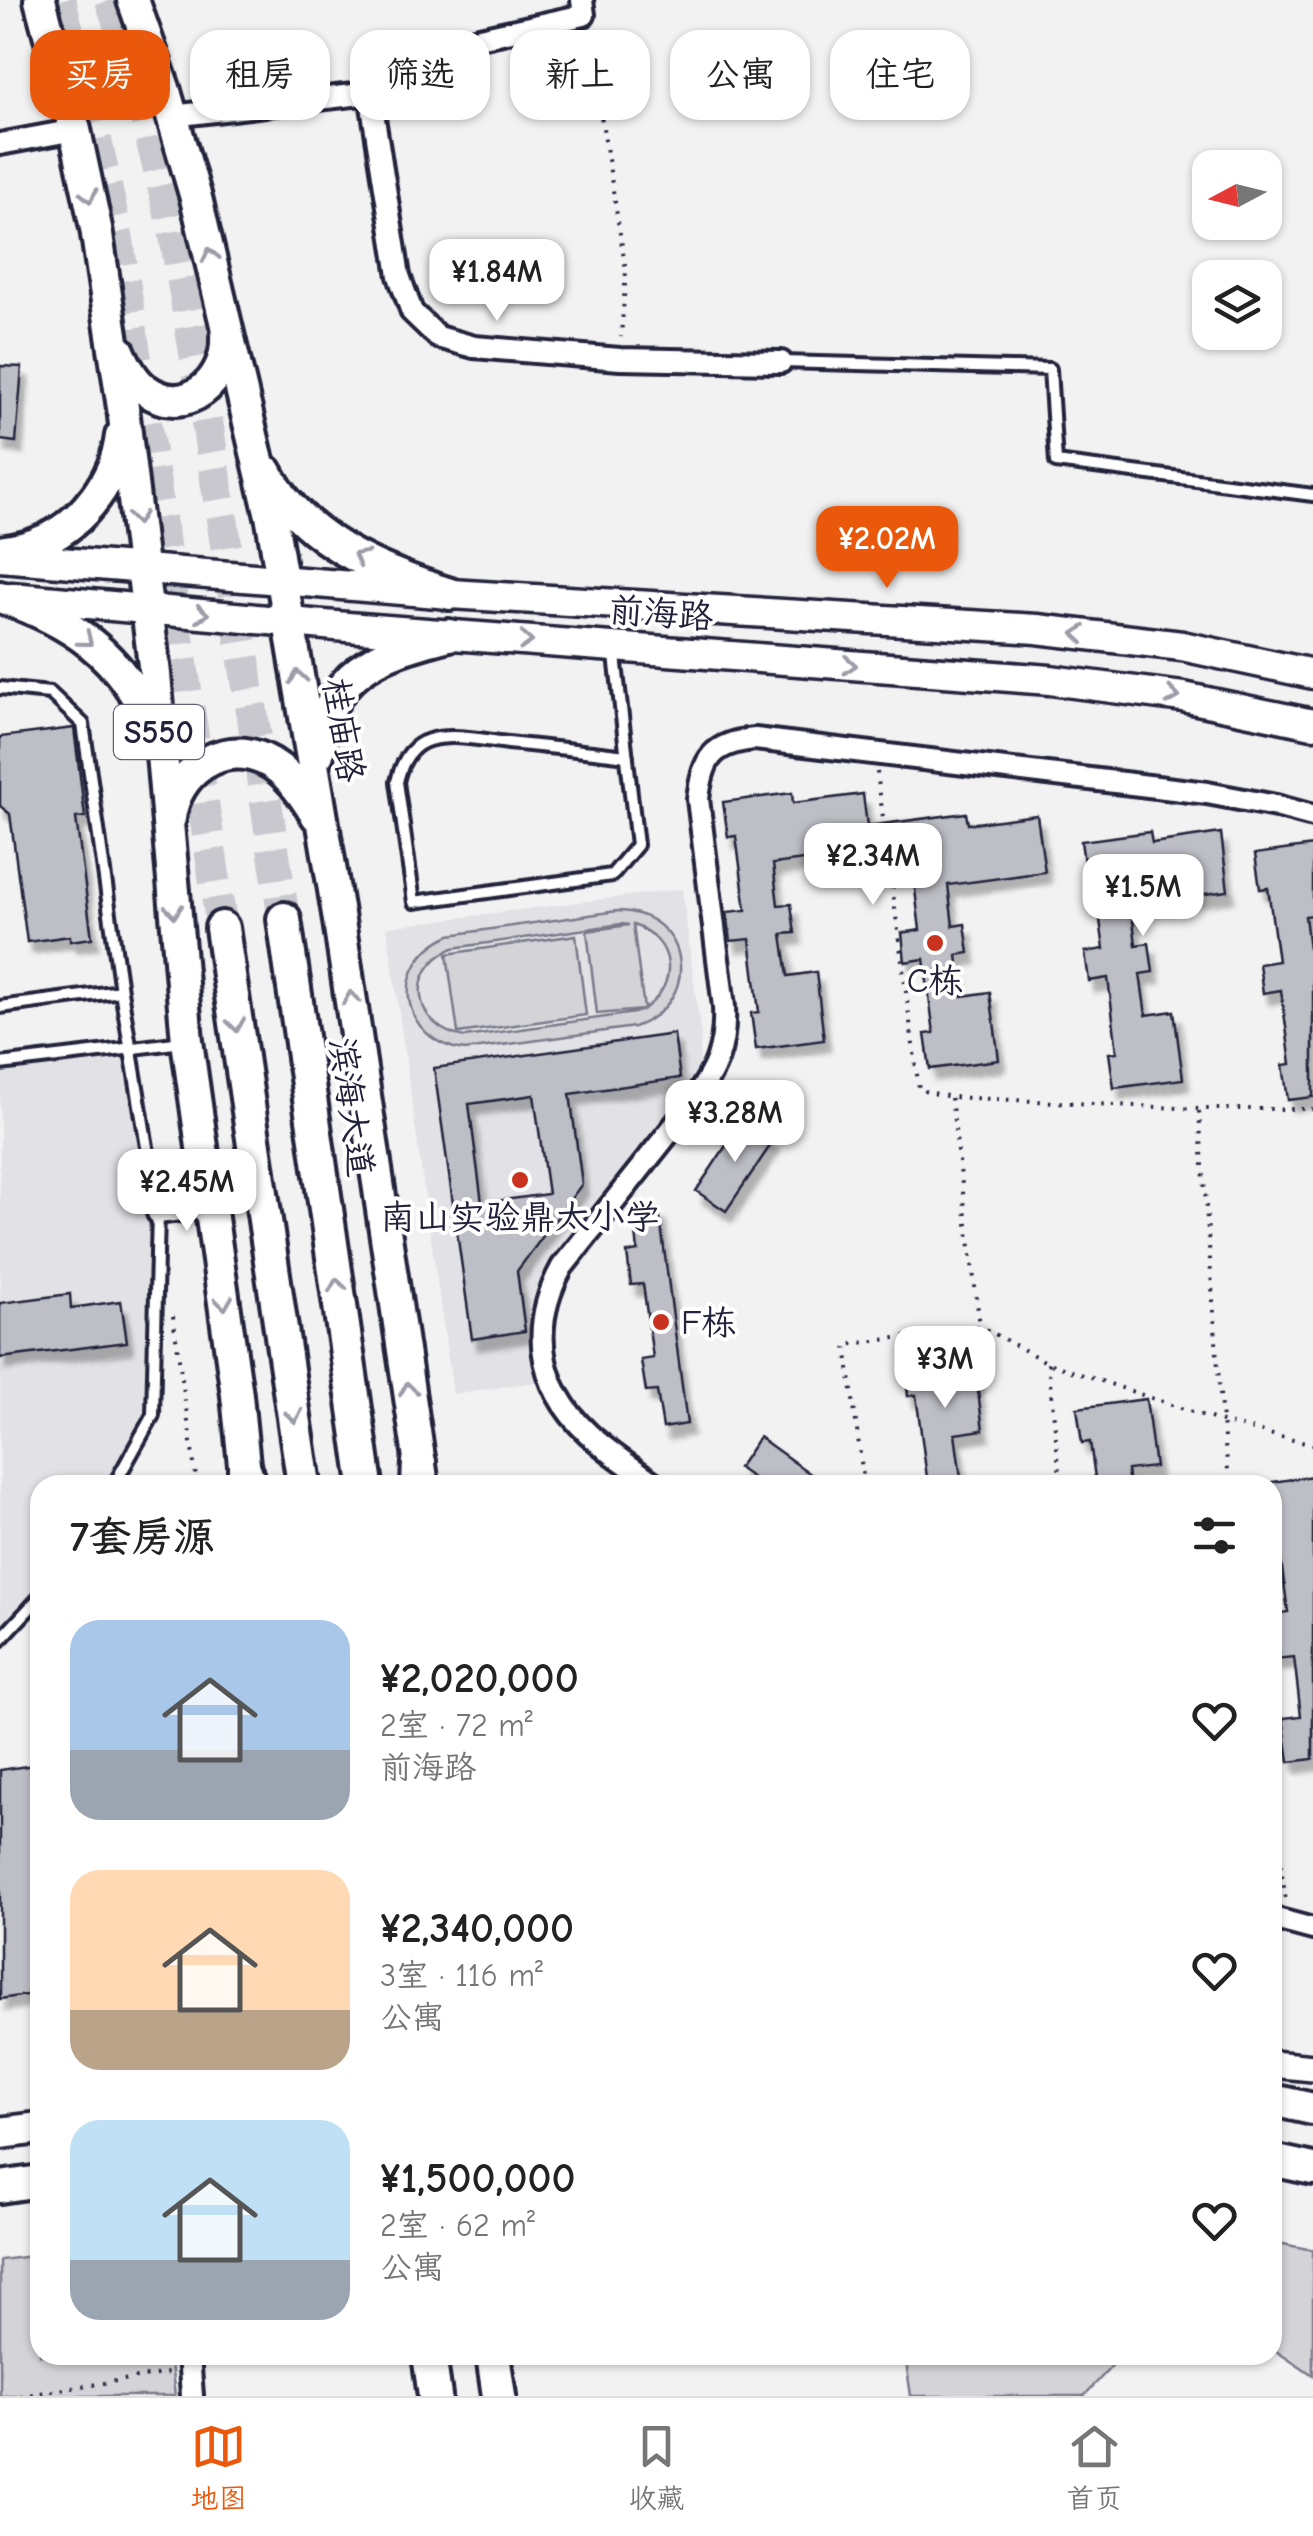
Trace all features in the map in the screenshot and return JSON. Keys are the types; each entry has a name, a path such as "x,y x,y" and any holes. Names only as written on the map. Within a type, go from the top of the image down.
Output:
{"highway":[{"name":"滨海大道","path":"284,920 365,1475"},
{"path":"222,928 303,1475"},
{"path":"430,2365 435,2396"},
{"path":"493,2365 498,2396"}],"main road":[{"name":"S550","path":"40,0 96,228 123,408 147,609 187,1042 246,1475"},
{"name":"桂庙路","path":"134,0 196,198 283,581 338,914 420,1475"},
{"path":"113,340 144,389 164,399 182,399 212,384 226,347 226,322"},
{"path":"0,555 48,539 74,520 94,498 110,475 120,443 123,408"},
{"path":"256,452 285,501 319,533 405,580 450,594"},
{"name":"前海路","path":"0,555 450,594 1038,629 1182,646 1313,674"},
{"path":"0,596 71,628 122,674 153,729 162,766"},
{"name":"前海路","path":"0,596 448,635 1050,680 1184,697 1313,724"},
{"path":"316,792 320,734 326,713 347,680 375,660 448,635"},
{"path":"168,836 172,805 182,783 194,769 227,755 262,758 282,770 300,789 321,823"},
{"path":"1282,2102 1313,2109"},
{"path":"0,2134 30,2130"},
{"path":"1282,2162 1313,2169"},
{"path":"0,2187 30,2182"}],"street":[{"path":"490,32 583,8"},
{"path":"172,116 350,94"},
{"path":"374,120 399,276 412,312 438,337 474,347 620,359 782,362"},
{"path":"0,144 74,130"},
{"path":"642,1475 597,1442 561,1401 548,1376 542,1321 550,1290 562,1267 706,1084 725,1036 698,800 701,774 709,756 732,741 755,739 1207,792 1313,816"},
{"path":"158,1212 210,1206"},
{"path":"1282,1920 1313,1929"},
{"path":"1282,2065 1313,2068"},
{"path":"189,2365 192,2396"}],"lane":[{"path":"782,362 1050,369 1056,462 1313,495"},
{"path":"614,647 627,756 636,845 612,875 414,902 397,782 406,756 418,745 430,740 466,738 627,756"},
{"path":"0,688 50,692 84,724 121,991 158,1212 153,1415 120,1475"},
{"path":"0,1007 121,991"},
{"path":"0,1064 187,1042"},
{"path":"0,1640 30,1608"}],"path":[{"path":"583,8 626,271 620,359"},
{"path":"874,753 919,1090 951,1097 1199,1110 1313,1109"},
{"path":"951,1097 980,1326"},
{"path":"1199,1110 1229,1475"},
{"path":"172,1310 196,1475"},
{"path":"863,1475 846,1346 980,1326 1048,1363 1222,1422 1313,1446"},
{"path":"1048,1363 1060,1475"},
{"path":"20,2396 174,2365"}],"shaded area":[{"name":"南山实验鼎太小学","path":"682,889 701,1036 699,1065 682,1097 554,1264 539,1290 532,1320 535,1382 453,1394 387,927"},
{"path":"617,911 642,915 661,926 673,942 680,960 679,980 671,998 656,1015 634,1027 465,1050 443,1044 426,1032 414,1017 409,999 417,963 430,947 450,935","holes":["629,925 587,931 597,1014 643,1010 465,1037 434,1023 425,1011 421,997 427,970 453,948","633,925 658,941 668,963 663,987 644,1009"]},
{"path":"576,935 586,1015 458,1033 447,954"},
{"path":"130,1049 158,1213 153,1415 120,1475 30,1475 30,1608 0,1640 0,1064"},
{"path":"1282,2244 1313,2250 1313,2376 1282,2355"},
{"path":"30,2256 30,2365 171,2365 175,2396 0,2396 0,2260"},
{"path":"906,2365 1113,2365 1084,2396 911,2396"}],"building":[{"path":"0,366 22,367 16,442 0,440"},
{"path":"74,728 85,817 76,818 92,938 70,941 70,936 27,942 10,814 0,806 0,737"},
{"path":"792,793 793,803 863,794 867,826 966,813 968,824 1037,815 1045,872 948,885 953,926 965,924 969,953 957,955 962,996 990,992 999,1060 930,1069 925,1034 934,1033 924,959 905,962 902,933 920,930 911,857 902,858 901,847 773,864 778,905 791,904 795,933 782,934 788,976 816,972 824,1040 756,1049 751,1013 759,1012 750,939 731,941 727,912 746,910 736,836 728,837 723,802"},
{"path":"1150,832 1152,843 1221,833 1228,891 1131,904 1136,945 1149,943 1153,972 1140,974 1146,1015 1174,1011 1183,1079 1114,1088 1109,1053 1117,1052 1108,978 1089,981 1085,952 1104,949 1094,876 1086,877 1081,841"},
{"path":"1313,846 1313,915 1305,916 1313,957 1313,1097 1288,1100 1283,1065 1291,1064 1281,990 1263,993 1259,964 1278,961 1268,888 1260,889 1255,854"},
{"path":"674,1034 680,1078 570,1094 582,1184 517,1271 525,1331 472,1339 434,1068","holes":["534,1095 548,1194 482,1203 469,1104"]},
{"path":"743,1120 774,1140 726,1211 696,1191"},
{"name":"F栋","path":"659,1210 687,1424 663,1428 657,1391 646,1392 641,1360 653,1358 643,1284 631,1285 627,1253 638,1251 634,1214"},
{"path":"70,1294 71,1308 121,1301 127,1342 0,1358 0,1303"},
{"path":"973,1353 983,1430 955,1434 961,1475 927,1475 916,1395 908,1396 904,1362"},
{"path":"1146,1399 1155,1467 1127,1470 1128,1475 1095,1475 1090,1442 1082,1443 1077,1408"},
{"path":"759,1437 812,1475 748,1475 738,1468"},
{"path":"1313,1476 1313,1759 1289,1762 1283,1718 1301,1716 1294,1657 1282,1658 1282,1613 1288,1612 1282,1568 1282,1481"},
{"path":"30,1766 30,1994 0,1999 0,1770"}],"tunnel":[{"path":"60,0 118,241 222,928"},
{"path":"111,0 133,66 174,230 284,919"}],"place":[{"name":"C栋","path":"935,943"},
{"name":"南山实验鼎太小学","path":"520,1180"},
{"name":"F栋","path":"661,1322"}]}
